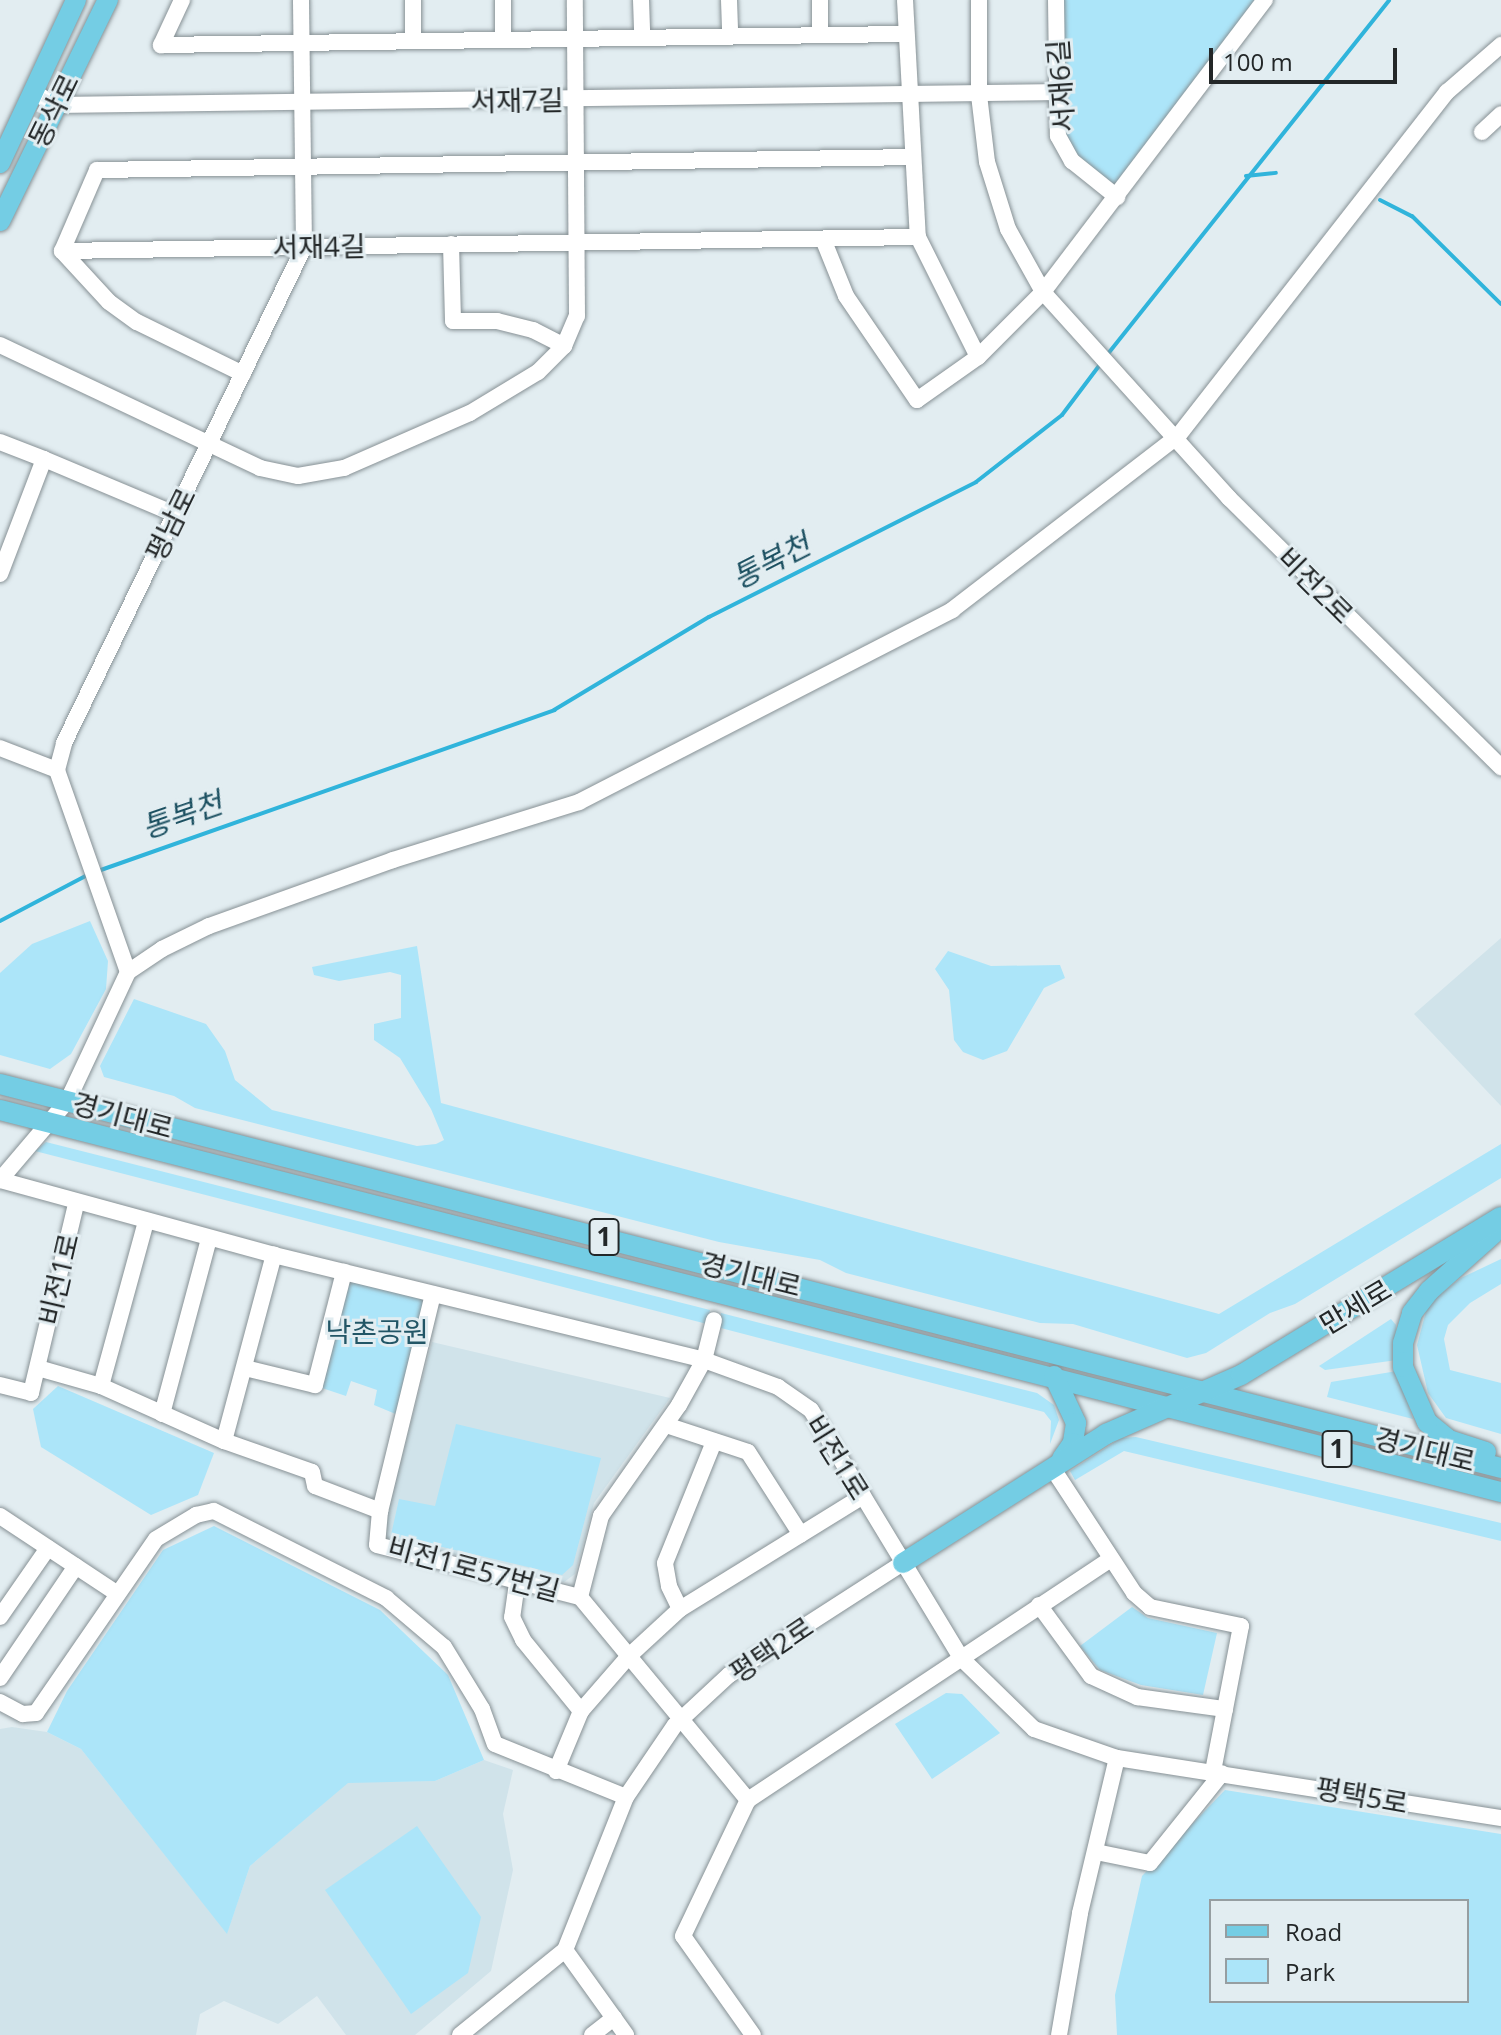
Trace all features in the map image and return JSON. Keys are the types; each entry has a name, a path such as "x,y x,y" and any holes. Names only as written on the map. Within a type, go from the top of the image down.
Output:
{"main road":[{"name":"동삭로","path":"0,163 76,0"},
{"name":"동삭로","path":"0,221 108,0"},
{"name":"경기대로","path":"0,1084 1501,1468"},
{"name":"경기대로","path":"0,1110 1501,1492"},
{"name":"만세로","path":"1208,1392 1501,1217"},
{"path":"1501,1228 1429,1291 1412,1313 1403,1343 1403,1367 1427,1422 1449,1440 1501,1457"},
{"path":"1054,1376 1076,1423 1073,1443 1055,1468"},
{"name":"평택2로","path":"903,1563 1106,1434 1208,1392"}],"street":[{"path":"182,0 161,45 905,34"},
{"path":"301,0 304,247"},
{"path":"413,0 413,41"},
{"path":"503,0 503,39"},
{"path":"0,345 260,468 298,476 344,468 470,413 538,372 564,346 577,316 575,0"},
{"path":"641,0 642,37"},
{"path":"729,0 730,36"},
{"path":"820,0 820,35"},
{"path":"905,0 911,157 918,237 978,357"},
{"path":"979,0 979,95 987,162 1008,229 1043,292"},
{"name":"서재6길","path":"1056,0 1058,136 1072,161 1117,197"},
{"path":"823,239 846,296 917,400 978,357 1043,292 1265,0"},
{"path":"76,1204 0,1180 68,1100 128,972 209,926 393,860 579,802 952,610 1178,436 1447,92 1501,45"},
{"path":"34,92 55,105"},
{"name":"서재7길","path":"55,105 1057,92"},
{"path":"1482,132 1501,114"},
{"path":"243,374 137,322 109,302 62,251 97,170 911,157"},
{"name":"서재4길","path":"62,251 918,237"},
{"path":"451,244 453,321 497,321 533,330 564,346"},
{"name":"평남로","path":"57,770 64,743 304,247"},
{"name":"비전2로","path":"1043,292 1178,436 1229,498 1501,767"},
{"path":"0,442 175,514"},
{"path":"0,574 44,459"},
{"path":"0,748 57,770 128,972"},
{"name":"비전1로","path":"38,1368 76,1204 704,1360 778,1387 811,1410 903,1563"},
{"path":"101,1386 146,1221"},
{"path":"162,1414 209,1238"},
{"path":"224,1441 274,1255"},
{"path":"245,1368 315,1385 344,1272"},
{"path":"380,1511 433,1294"},
{"path":"580,1597 601,1516 666,1425 704,1360 714,1320"},
{"path":"0,1385 31,1393 38,1368"},
{"name":"비전1로57번길","path":"38,1368 101,1386 224,1441 312,1472 315,1486 380,1511 377,1545 580,1597 679,1721 748,1800"},
{"path":"666,1425 748,1452 801,1535"},
{"path":"680,1609 669,1586 665,1563 714,1442"},
{"path":"1055,1468 1134,1593 1150,1607 1241,1626 1225,1709 1218,1773 1150,1863 1096,1852"},
{"path":"556,1771 581,1711 628,1657 680,1609 863,1496"},
{"path":"0,1702 23,1714 36,1713 156,1539 214,1511 386,1598 444,1647 482,1709 495,1744 626,1797"},
{"path":"0,1516 118,1594"},
{"path":"0,1617 48,1548"},
{"path":"753,2035 683,1936 748,1800 1111,1559"},
{"name":"평택5로","path":"903,1563 961,1658 1034,1729 1117,1758 1501,1818"},
{"name":"평택2로","path":"460,2035 565,1950 626,1797 679,1721 729,1675 903,1563"},
{"path":"0,1678 76,1566"},
{"path":"517,1583 512,1617 523,1640 581,1711"},
{"path":"1039,1605 1091,1676 1137,1697 1225,1709"},
{"path":"1059,2035 1117,1758"},
{"path":"565,1950 626,2035"},
{"path":"592,2035 614,2018"}],"shaded area":[{"path":"1501,938 1501,1106 1414,1014"},
{"path":"432,1342 670,1398 594,1503 575,1574 564,1582 387,1538 385,1521"},
{"path":"12,1727 47,1732 81,1749 227,1933 250,1866 348,1782 435,1781 484,1760 513,1770 503,1814 513,1870 491,1971 415,2035 346,2035 317,1996 278,2024 224,2001 200,2014 196,2035 0,2035 0,1729"}],"green space":[{"path":"1056,0 1265,0 1117,197 1058,136"},
{"path":"90,921 108,961 106,989 71,1054 50,1069 0,1055 0,973 32,944"},
{"path":"417,946 441,1103 1219,1314 1501,1144 1501,1178 1295,1304 1270,1313 1206,1353 1187,1358 1073,1324 1040,1323 846,1273 820,1260 719,1242 195,1108 174,1096 104,1077 100,1066 134,999 206,1024 225,1051 235,1080 272,1110 417,1146 436,1144 444,1140 431,1109 400,1058 374,1040 374,1024 401,1018 401,975 390,972 339,981 314,975 312,967"},
{"path":"948,951 991,966 1060,965 1065,978 1044,988 1007,1051 983,1060 963,1052 954,1040 949,990 935,969"},
{"path":"46,1142 710,1310 707,1324 35,1151"},
{"path":"1501,1259 1501,1284 1470,1303 1448,1325 1444,1339 1450,1370 1501,1383 1501,1434 1446,1418 1428,1393 1417,1345 1428,1304 1461,1278"},
{"name":"낙촌공원","path":"353,1279 425,1297 398,1415 374,1405 377,1390 351,1381 346,1396 319,1387 345,1284"},
{"path":"721,1313 1037,1393 1054,1405 1059,1420 1050,1444 1051,1421 1044,1412 717,1327"},
{"path":"1391,1319 1396,1325 1397,1360 1325,1370 1319,1366"},
{"path":"1397,1371 1413,1419 1327,1397 1331,1382"},
{"path":"58,1386 214,1453 198,1495 151,1515 41,1447 33,1409"},
{"path":"456,1424 601,1458 573,1565 562,1575 391,1535 399,1499 435,1506"},
{"path":"1136,1437 1501,1523 1501,1541 1124,1451 1075,1480 1070,1471 1121,1438"},
{"path":"214,1526 380,1610 448,1675 484,1760 435,1781 348,1783 250,1866 227,1934 81,1749 47,1732 67,1691 163,1550"},
{"path":"1132,1607 1148,1618 1217,1633 1203,1695 1141,1685 1100,1670 1080,1646"},
{"path":"946,1693 962,1694 1000,1733 932,1779 895,1724"},
{"path":"1225,1790 1501,1834 1501,2035 1117,2035 1115,1995 1142,1876"},
{"path":"417,1826 481,1917 468,1973 411,2014 325,1890"}],"waterway":[{"name":"통복천","path":"1107,355 1389,0"},
{"path":"1246,176 1276,173"},
{"path":"1380,200 1412,216 1501,304"},
{"name":"통복천","path":"98,871 554,710 709,617 976,482 1062,415 1102,362"},
{"name":"통복천","path":"0,921 89,874"}]}
